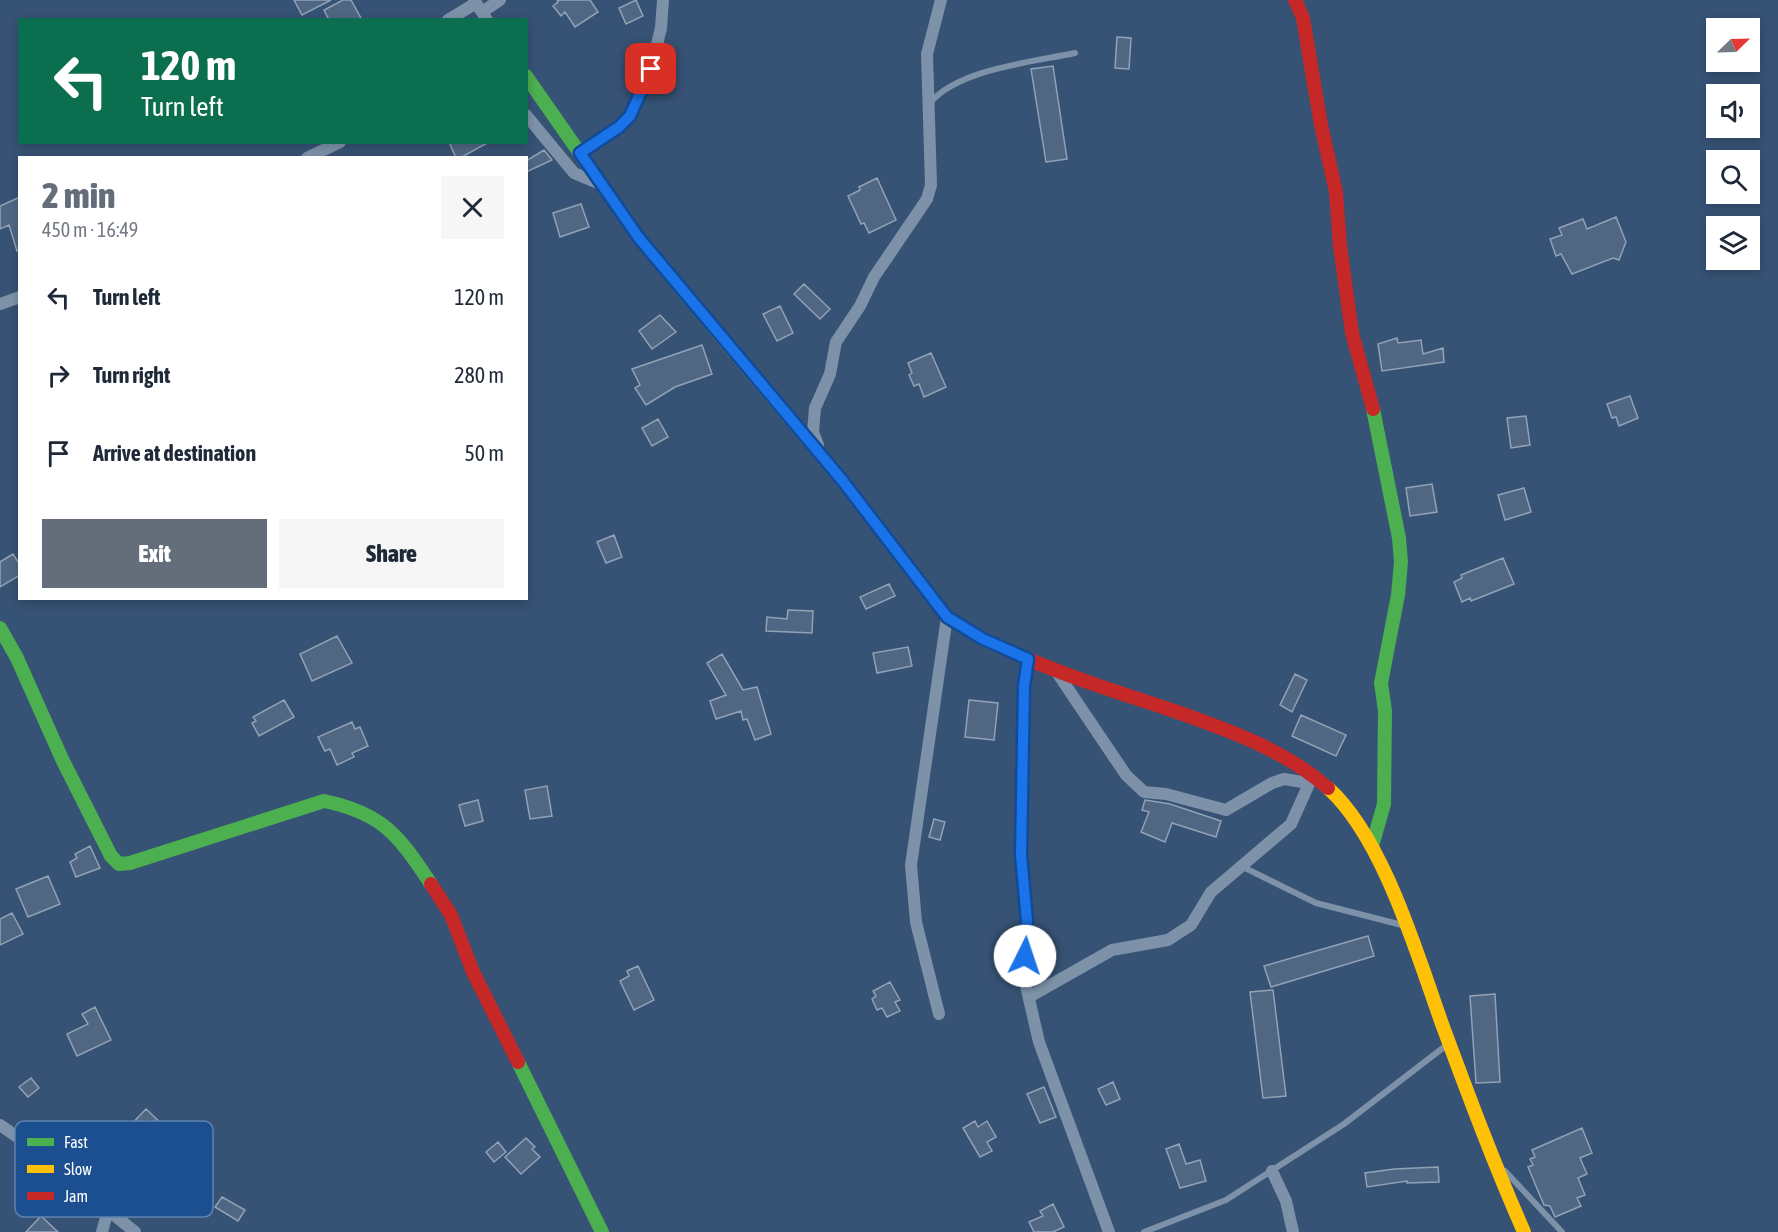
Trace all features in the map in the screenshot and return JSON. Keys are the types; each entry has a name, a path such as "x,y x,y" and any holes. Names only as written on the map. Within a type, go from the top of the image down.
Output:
{"street":[{"path":"454,18 500,0"},
{"path":"580,153 619,127 630,116 651,69 661,28 663,0"},
{"path":"822,456 813,432 815,408 830,374 836,342 860,306 874,277 927,199 931,185 927,54 941,0"},
{"path":"1295,0 1303,18 1321,125 1336,192 1340,246 1352,333 1371,400 1400,538 1401,562 1398,595 1381,683 1385,711 1384,804 1372,846"},
{"path":"528,79 639,238 822,456 947,617 983,639 1056,671 1243,735 1339,798 1372,846 1407,927 1490,1155 1524,1232"},
{"path":"528,117 574,173 602,185"},
{"path":"311,156 335,144"},
{"path":"0,304 18,298"},
{"path":"939,1014 916,922 911,865 947,617"},
{"path":"0,628 17,658 62,759 111,856 119,864 130,863 324,801 353,807 379,820 411,854 451,915 473,972 602,1232"},
{"path":"1028,659 1024,686 1021,855 1027,921 1023,973 1040,1042 1109,1232"},
{"path":"1056,671 1126,775 1144,792 1166,794 1180,800 1226,810 1272,783 1284,779 1311,779"},
{"path":"1029,997 1112,950 1168,940 1191,925 1211,892 1291,824 1311,779"},
{"path":"0,1125 15,1135"},
{"path":"1272,1171 1286,1201 1293,1232"},
{"path":"102,1232 106,1217"},
{"path":"117,1217 135,1232"}],"lane":[{"path":"929,104 945,88 991,71 1075,53"},
{"path":"1240,866 1316,903 1407,927"},
{"path":"1144,1232 1226,1200 1344,1124 1451,1043"},
{"path":"1490,1155 1562,1232"}],"building":[{"path":"294,0 331,0 302,15"},
{"path":"343,0 351,0 361,18 328,18 324,10"},
{"path":"557,0 590,0 598,12 575,27 565,12 561,16 553,6 558,2"},
{"path":"636,0 643,16 626,24 619,8"},
{"path":"1117,37 1131,38 1129,69 1115,68"},
{"path":"1053,66 1067,159 1046,162 1031,69"},
{"path":"450,144 485,144 464,156 455,156"},
{"path":"544,150 552,160 528,171 528,160"},
{"path":"877,178 896,220 869,233 864,223 861,224 848,196 860,190 859,187"},
{"path":"18,198 18,251 9,225 0,229 0,206"},
{"path":"581,204 589,227 560,237 553,213"},
{"path":"1616,217 1626,242 1619,260 1613,258 1572,274 1561,254 1556,256 1550,239 1562,235 1559,228 1583,219 1587,229"},
{"path":"804,284 830,309 820,319 794,294"},
{"path":"780,306 793,333 777,341 763,314"},
{"path":"660,315 676,332 652,349 639,331"},
{"path":"1397,338 1398,343 1421,340 1423,354 1443,348 1444,362 1382,371 1378,344"},
{"path":"702,345 712,374 675,387 646,405 635,388 640,385 632,369"},
{"path":"931,353 946,387 924,397 919,384 914,386 909,375 912,373 908,363"},
{"path":"1630,396 1638,418 1619,426 1616,417 1612,418 1607,404"},
{"path":"1526,416 1530,445 1511,448 1507,418"},
{"path":"658,419 668,437 652,446 642,428"},
{"path":"1432,484 1437,512 1410,516 1406,488"},
{"path":"1524,488 1531,512 1505,520 1498,495"},
{"path":"614,535 622,557 606,563 597,542"},
{"path":"13,554 18,562 18,576 0,587 0,562"},
{"path":"1503,558 1514,584 1471,601 1470,598 1462,602 1454,582 1462,578 1461,575"},
{"path":"889,584 895,596 866,609 860,597"},
{"path":"788,610 813,611 812,633 766,631 767,617 787,619"},
{"path":"337,636 352,663 312,681 300,654"},
{"path":"908,647 912,666 877,673 873,653"},
{"path":"722,654 743,690 757,687 771,734 755,740 747,719 743,720 741,711 716,719 710,701 726,695 707,663"},
{"path":"1295,674 1307,680 1292,712 1280,705"},
{"path":"284,700 294,717 259,736 252,723 256,721 253,717"},
{"path":"969,700 998,703 994,740 965,737"},
{"path":"1301,715 1346,735 1336,756 1292,736"},
{"path":"352,722 355,729 360,727 368,746 352,753 354,757 337,765 330,749 325,751 318,737"},
{"path":"547,786 552,816 530,819 525,790"},
{"path":"478,800 483,821 465,826 459,805"},
{"path":"1145,800 1170,804 1221,821 1216,837 1172,823 1165,842 1141,832 1149,812 1142,810"},
{"path":"934,819 945,822 940,840 929,837"},
{"path":"90,846 100,868 76,877 70,862 77,858 75,854"},
{"path":"48,876 60,904 28,917 16,889"},
{"path":"12,913 23,934 0,945 0,919"},
{"path":"1368,936 1374,956 1271,987 1264,966"},
{"path":"638,966 654,1000 634,1010 620,981 629,976 627,971"},
{"path":"890,982 900,1000 895,1002 900,1011 887,1017 882,1008 877,1010 872,999 876,996 873,991"},
{"path":"1273,990 1286,1096 1263,1098 1250,992"},
{"path":"1495,994 1500,1082 1476,1083 1470,996"},
{"path":"95,1007 111,1040 77,1056 67,1034 88,1024 82,1014"},
{"path":"31,1078 39,1088 28,1097 19,1087"},
{"path":"1113,1082 1120,1099 1106,1105 1098,1089"},
{"path":"1044,1087 1056,1117 1040,1123 1027,1094"},
{"path":"146,1109 159,1121 135,1121"},
{"path":"975,1121 978,1127 987,1121 996,1137 987,1142 992,1151 980,1157 963,1128"},
{"path":"1582,1128 1592,1153 1580,1158 1587,1174 1578,1178 1585,1195 1577,1198 1581,1206 1555,1217 1550,1206 1544,1205 1528,1167 1533,1165 1530,1159 1535,1157 1532,1150"},
{"path":"526,1138 535,1147 532,1149 540,1157 521,1174 505,1157"},
{"path":"498,1142 506,1152 494,1162 486,1152"},
{"path":"1179,1144 1186,1164 1200,1160 1206,1181 1180,1188 1166,1149"},
{"path":"1438,1167 1439,1182 1407,1183 1407,1181 1367,1187 1365,1173"},
{"path":"222,1197 245,1210 238,1221 215,1207"},
{"path":"1053,1204 1064,1227 1053,1232 1034,1232 1029,1222 1043,1216 1040,1211"},
{"path":"42,1217 58,1232 26,1232"}],"traffic: fast":[{"path":"528,79 639,238 718,333"},
{"path":"1372,846 1384,804 1385,711 1381,683 1398,595 1401,562 1399,538 1373,409"},
{"path":"0,628 17,658 62,759 111,856 119,864 130,863 324,801 361,812 388,829 409,852 431,884"},
{"path":"518,1062 602,1232"}],"traffic: slow":[{"path":"718,333 842,480 947,617 983,639 1010,651"},
{"path":"1328,788 1348,809 1382,866 1409,931 1471,1103 1524,1232"}],"traffic: jam":[{"path":"1295,0 1303,18 1321,125 1336,192 1340,246 1352,333 1373,409"},
{"path":"1010,651 1072,676 1237,734 1294,763 1328,788"},
{"path":"431,884 451,915 473,972 518,1062"}],"route":[{"path":"651,69 630,116 619,127 580,153 639,238 842,480 947,617 983,639 1028,659 1024,686 1021,855 1027,921 1025,956"}]}
